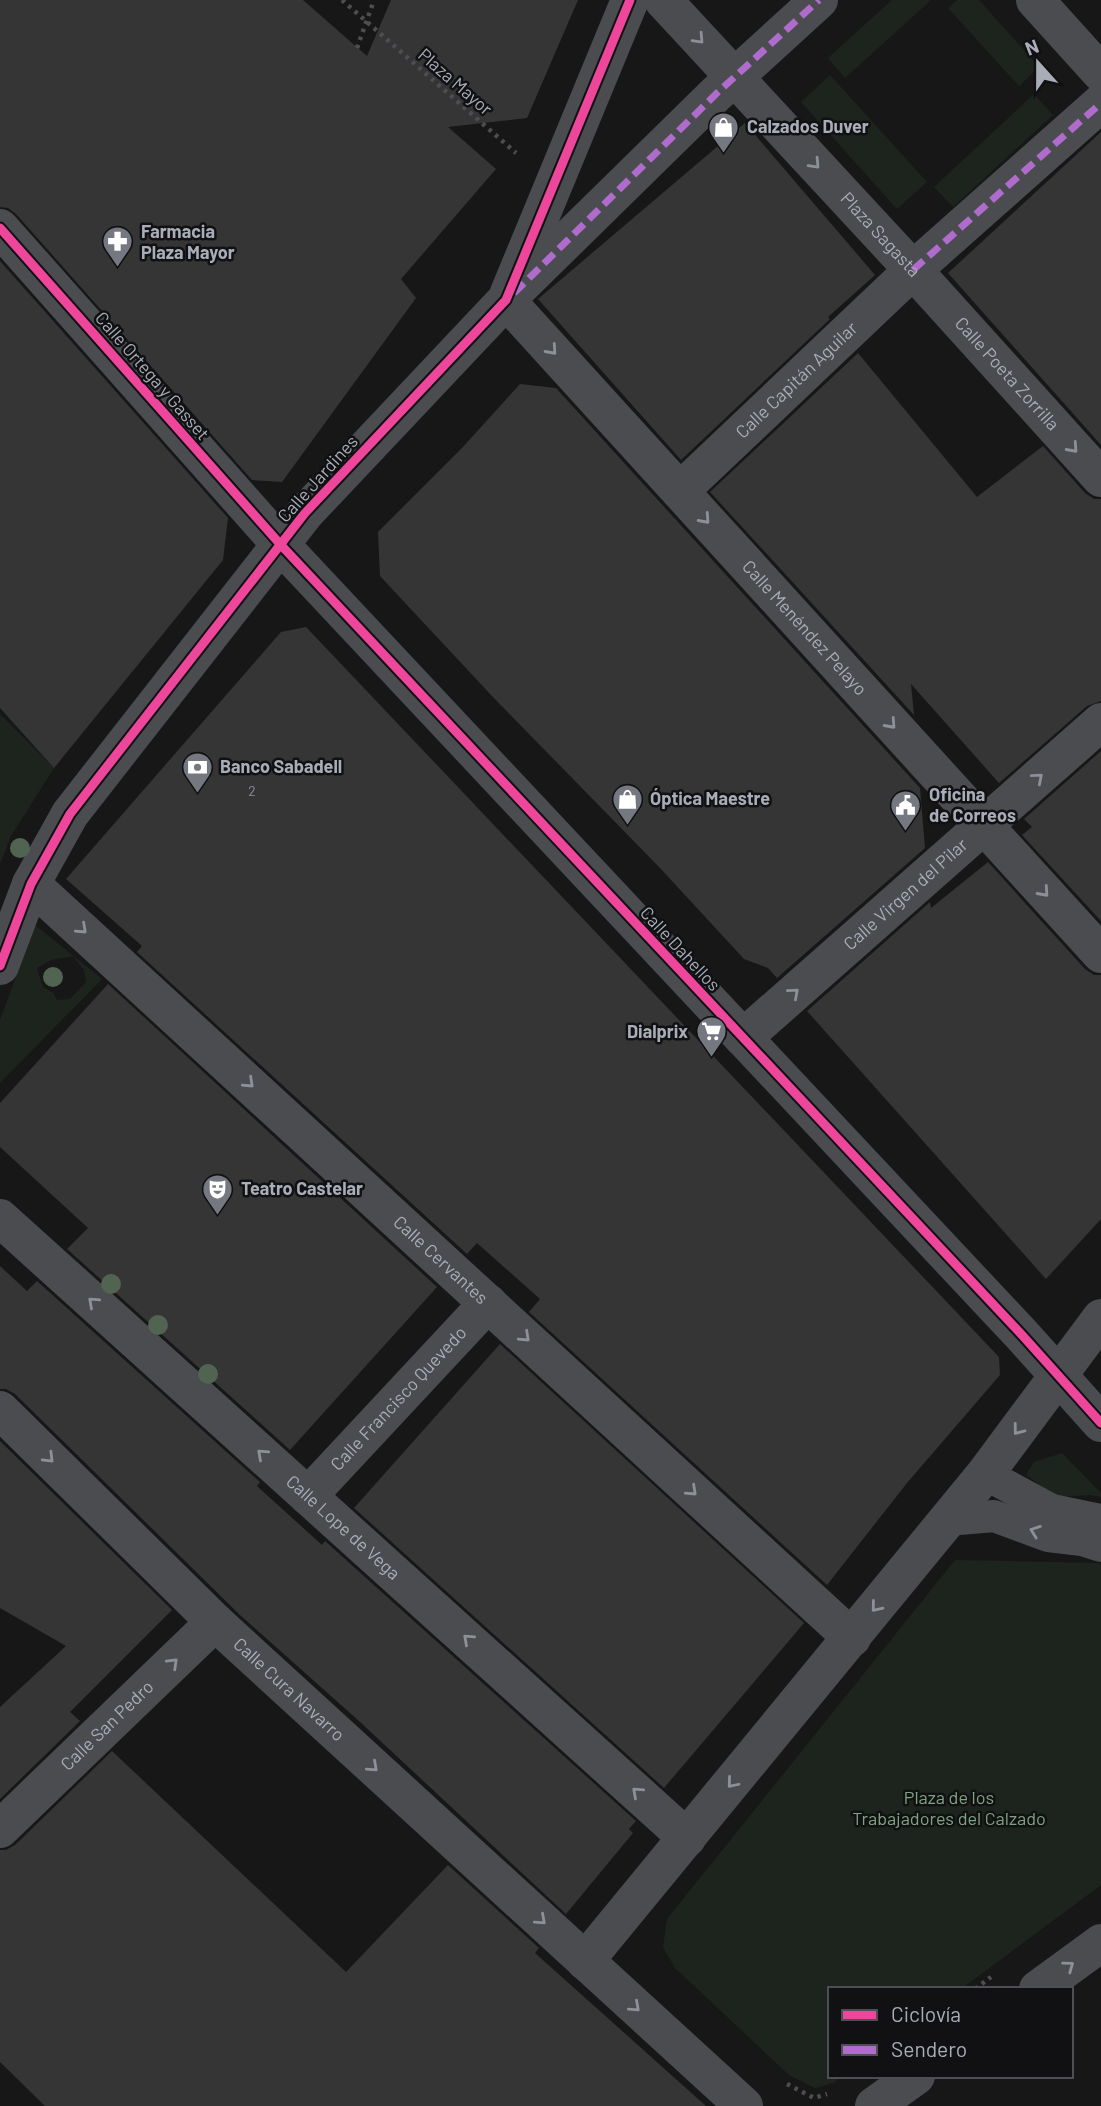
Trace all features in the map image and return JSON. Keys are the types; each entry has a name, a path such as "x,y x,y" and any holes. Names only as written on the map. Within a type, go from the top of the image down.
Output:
{"street":[{"name":"Calle Jardines","path":"506,300 630,0"},
{"path":"663,0 736,78"},
{"name":"Calle Jardines","path":"0,966 31,884 70,814 305,513 506,300 717,93 819,0"},
{"path":"1035,0 1101,73"},
{"name":"Plaza Sagasta","path":"736,78 913,270 1101,103"},
{"name":"Calle Ortega y Gasset","path":"0,228 280,544"},
{"name":"Calle Poeta Zorrilla","path":"913,270 1101,478"},
{"name":"Calle Capitán Aguilar","path":"680,491 913,270"},
{"name":"Calle Menéndez Pelayo","path":"506,300 1101,954"},
{"name":"Calle Dahellos","path":"280,544 1058,1374"},
{"name":"Calle Virgen del Pilar","path":"743,1038 1101,722"},
{"name":"Calle Cervantes","path":"31,884 852,1638"},
{"name":"Calle Lope de Vega","path":"0,1218 687,1838"},
{"name":"Calle Francisco Quevedo","path":"309,1496 488,1303"},
{"path":"744,2106 585,1961 985,1474 1101,1318"},
{"path":"1058,1374 1101,1423"},
{"name":"Calle Cura Navarro","path":"0,1410 215,1622 585,1961"},
{"name":"Calle San Pedro","path":"0,1829 215,1622"},
{"path":"1041,1987 1101,1943"},
{"path":"874,2106 913,2078"}],"lane":[{"path":"985,1474 1052,1510 1101,1520"},
{"path":"947,1520 993,1516 1048,1536 1082,1540 1101,1546"}],"path":[{"path":"357,48 374,0"},
{"path":"784,2082 814,2098 838,2091"}],"green space":[{"path":"892,0 931,0 845,78 828,58"},
{"path":"957,0 979,0 1039,67 1019,86 948,8"},
{"path":"830,75 927,182 897,209 801,102"},
{"path":"1034,94 1053,115 953,207 934,187"},
{"path":"0,714 54,768 11,836 0,864"},
{"path":"35,925 102,979 0,1083 0,1020","holes":["73,956 84,970 86,982 70,999 57,1000 53,993 43,987 37,968 51,960"]},
{"path":"1062,1453 1101,1493 1101,1497 1056,1497 1026,1475 1034,1462"},
{"name":"Plaza de los Trabajadores del Calzado","path":"955,1560 1101,1565 1101,1885 964,1987 828,1987 828,2078 840,2078 815,2088 789,2075 675,1968 663,1947 667,1919"}],"building":[{"path":"0,0 303,0 367,56 391,0 578,0 527,118 448,127 496,169 401,279 416,298 282,482 252,480 16,214 8,208 0,207"},
{"path":"745,123 875,275 681,460 538,299"},
{"path":"1101,132 1101,445 948,273"},
{"path":"0,261 228,518 223,560 54,768 0,708"},
{"path":"858,353 977,497 1043,446 1085,493 1094,499 1101,499 1101,701 1087,706 999,783 911,684 914,715 710,492"},
{"path":"520,384 556,388 920,788 925,848 777,978 768,968 744,959 380,576 378,532 462,448"},
{"path":"306,627 999,1357 1000,1375 907,1483 827,1585 529,1312 540,1299 477,1243 467,1254 137,952 142,946 66,879 281,632"},
{"path":"1101,751 1101,921 1022,835 1032,827 1024,819"},
{"path":"988,862 1085,969 1094,975 1101,975 1101,1219 1046,1279 807,1011 930,902 931,908"},
{"name":"Teatro Castelar","path":"108,984 437,1287 290,1450 67,1249 88,1228 0,1147 0,1103"},
{"path":"0,1266 27,1291 37,1281 260,1482 257,1486 322,1545 325,1541 636,1821 629,1829 633,1833 566,1914 359,1721 241,1616 15,1394 0,1389"},
{"path":"500,1344 804,1623 664,1788 354,1508"},
{"path":"0,1441 172,1610 70,1712 80,1721 0,1799 0,1707 66,1646 0,1608"},
{"path":"112,1751 346,1972 448,1865 539,1948 535,1953 706,2106 45,2106 0,2062 0,1850 15,1845"}],"marked path":[{"path":"514,293 717,93 819,0"},
{"path":"913,270 1101,103"}],"cycle path":[{"path":"0,966 31,884 70,814 305,513 506,300 630,0"},
{"path":"0,228 280,544 1022,1335 1101,1423"}],"place":[{"name":"Calzados Duver","path":"724,154"},
{"name":"Farmacia Plaza Mayor","path":"118,269"},
{"name":"Banco Sabadell","path":"197,794"},
{"name":"Óptica Maestre","path":"627,826"},
{"name":"Oficina de Correos","path":"906,832"},
{"name":"Dialprix","path":"711,1059"},
{"name":"Teatro Castelar","path":"218,1216"}]}
